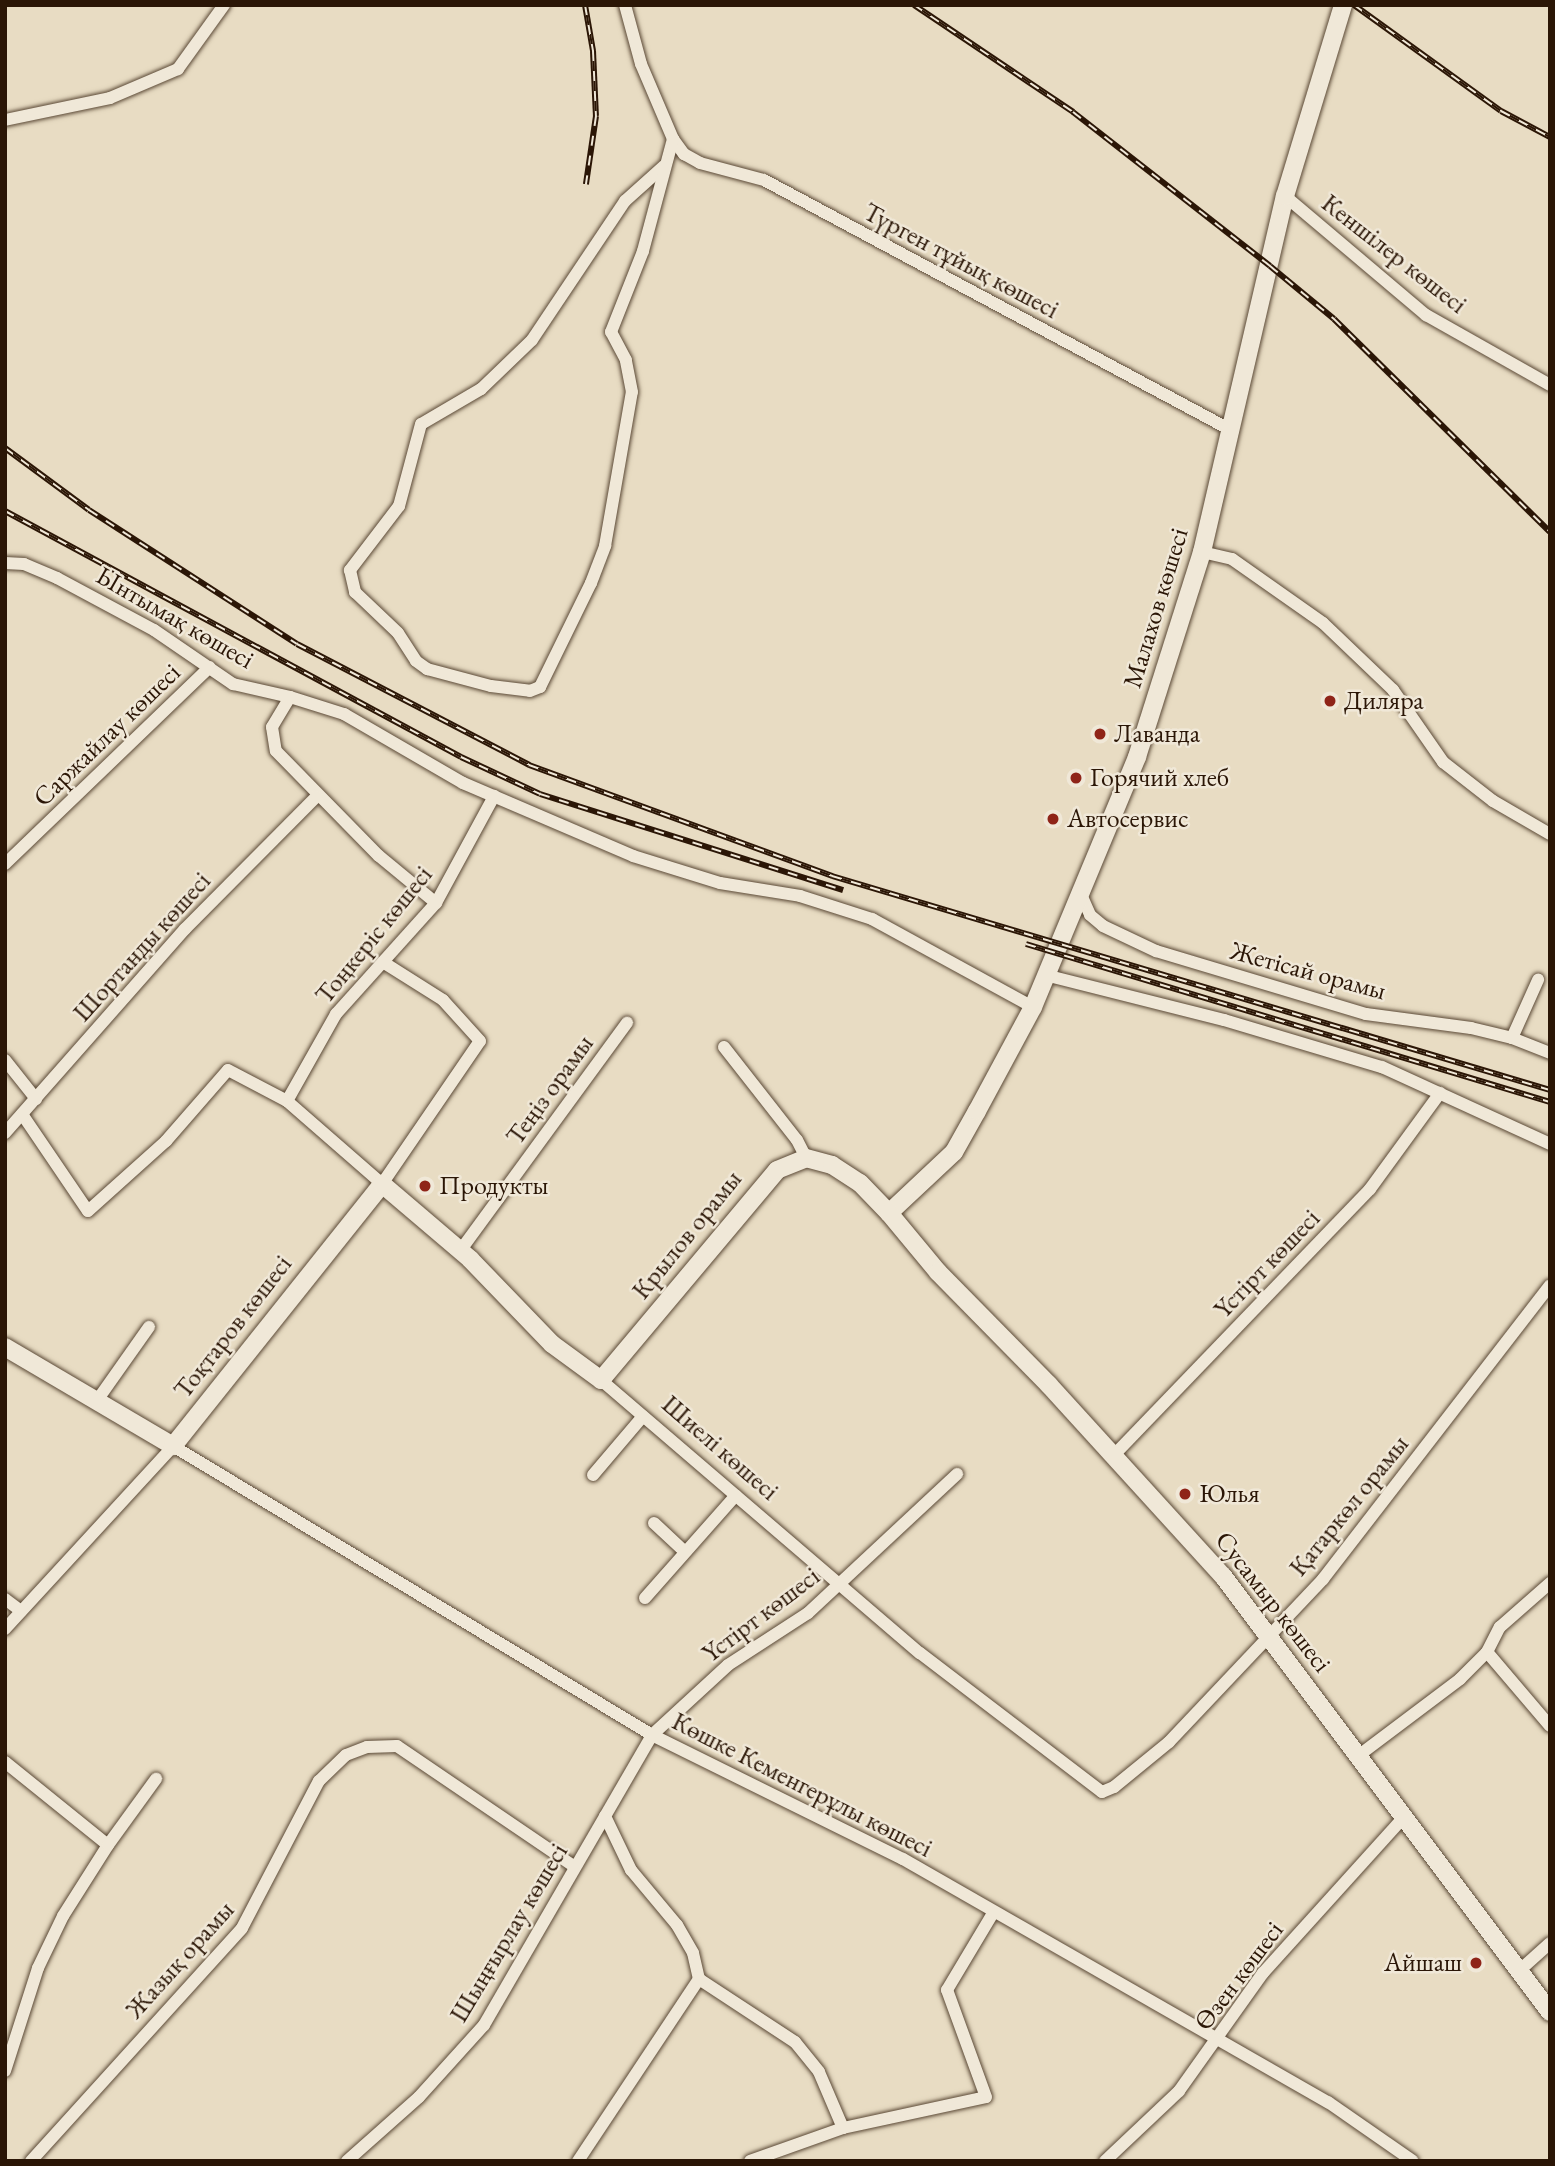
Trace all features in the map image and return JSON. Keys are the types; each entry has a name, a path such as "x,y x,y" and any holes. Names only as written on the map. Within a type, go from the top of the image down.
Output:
{"main road":[{"name":"Малахов көшесі","path":"889,1213 954,1152 1033,1007 1079,890 1137,757 1202,552 1285,195 1343,5"},
{"name":"Сусамыр көшесі","path":"806,1158 832,1166 860,1183 938,1272 1114,1455 1223,1576 1550,2011"},
{"name":"Крылов орамы","path":"601,1380 761,1185 777,1170 806,1158"},
{"name":"Шиелі көшесі","path":"382,1184 460,1251 552,1344 601,1380"},
{"name":"Тоқтаров көшесі","path":"173,1446 382,1184"},
{"path":"5,1347 173,1446"}],"street":[{"path":"5,120 110,98 178,69 224,5"},
{"path":"625,5 641,64 673,139 643,251 611,332 626,360 632,392 605,546 540,687 530,691 491,687 427,669 415,661 398,633 355,592 350,570 399,506 421,424 481,389 532,340 625,201 664,166"},
{"name":"Түрген тұйық көшесі","path":"673,139 684,154 700,163 764,180 1229,429"},
{"name":"Кеншілер көшесі","path":"1285,195 1426,315 1550,385"},
{"path":"1202,552 1231,559 1323,623 1393,690 1443,762 1493,801 1550,834"},
{"name":"Ынтымақ көшесі","path":"5,563 24,564 57,578 154,630 233,684 290,697 344,714 463,783 664,867 720,883 800,896 872,919 1033,1007"},
{"name":"Саржайлау көшесі","path":"5,864 210,667"},
{"path":"290,697 272,727 271,740 317,796 436,903"},
{"name":"Шортанды көшесі","path":"5,1133 185,929 317,796"},
{"name":"Тоңкерiс көшесі","path":"287,1101 336,1014 436,903 494,796"},
{"name":"Жетісай орамы","path":"1079,890 1090,915 1103,926 1156,951 1366,1014 1512,1038 1550,1053"},
{"name":"Тоқтаров көшесі","path":"382,1184 481,1041 443,1000 383,962"},
{"path":"1045,975 1224,1020 1382,1067 1550,1144"},
{"path":"1512,1038 1538,980"},
{"name":"Теңіз орамы","path":"460,1251 627,1023"},
{"path":"724,1047 797,1140 806,1158"},
{"path":"5,1060 36,1100"},
{"name":"Шиелі көшесі","path":"22,1114 88,1211 166,1140 216,1080 228,1070 240,1073 287,1101 382,1184"},
{"name":"Үстірт көшесі","path":"1114,1455 1370,1189 1440,1093"},
{"name":"Қатаркөл орамы","path":"1137,1770 1269,1637 1354,1543 1550,1285"},
{"path":"96,1402 149,1327"},
{"name":"Шиелі көшесі","path":"601,1380 839,1585 1102,1792 1137,1770"},
{"path":"593,1475 643,1416"},
{"name":"Тоқтаров көшесі","path":"5,1629 173,1446"},
{"name":"Көшке Кеменгерұлы көшесі","path":"173,1446 652,1735 903,1859 1218,2042 1328,2102 1413,2161"},
{"name":"Үстірт көшесі","path":"652,1735 729,1665 808,1613 957,1474"},
{"path":"645,1598 736,1495"},
{"path":"654,1523 685,1552"},
{"path":"1358,1756 1460,1679 1487,1652 1500,1627 1550,1583"},
{"path":"5,1600 21,1611"},
{"path":"1487,1652 1550,1726"},
{"name":"Шыңғырлау көшесі","path":"347,2161 419,2097 484,2025 652,1735"},
{"name":"Жазық орамы","path":"30,2161 242,1928 319,1781 346,1755 367,1747 397,1746 575,1867"},
{"path":"5,1762 108,1845"},
{"path":"5,2071 38,1968 63,1916 108,1845 156,1779"},
{"path":"605,1816 631,1870 677,1925 693,1953 699,1979 795,2042 819,2072 843,2128"},
{"name":"Өзен көшесі","path":"1105,2161 1179,2091 1218,2042 1263,1973 1405,1816"},
{"path":"750,2161 843,2128 986,2097 947,1990 993,1913"},
{"path":"1520,1970 1550,1943"},
{"path":"578,2161 699,1979"}],"railway":[{"path":"585,5 593,51 596,116 586,184"},
{"path":"914,5 1073,112 1334,319 1550,532"},
{"path":"1354,5 1501,111 1550,137"},
{"path":"5,448 89,510 297,644 529,765 832,876 1550,1090"},
{"path":"5,511 461,757 540,794 843,890"},
{"path":"1026,944 1550,1102"}],"place":[{"name":"Диляра","path":"1330,701"},
{"name":"Лаванда","path":"1100,734"},
{"name":"Горячий хлеб","path":"1076,778"},
{"name":"Автосервис","path":"1053,819"},
{"name":"Продукты","path":"425,1186"},
{"name":"Юлья","path":"1185,1494"},
{"name":"Айшаш","path":"1476,1963"}]}
